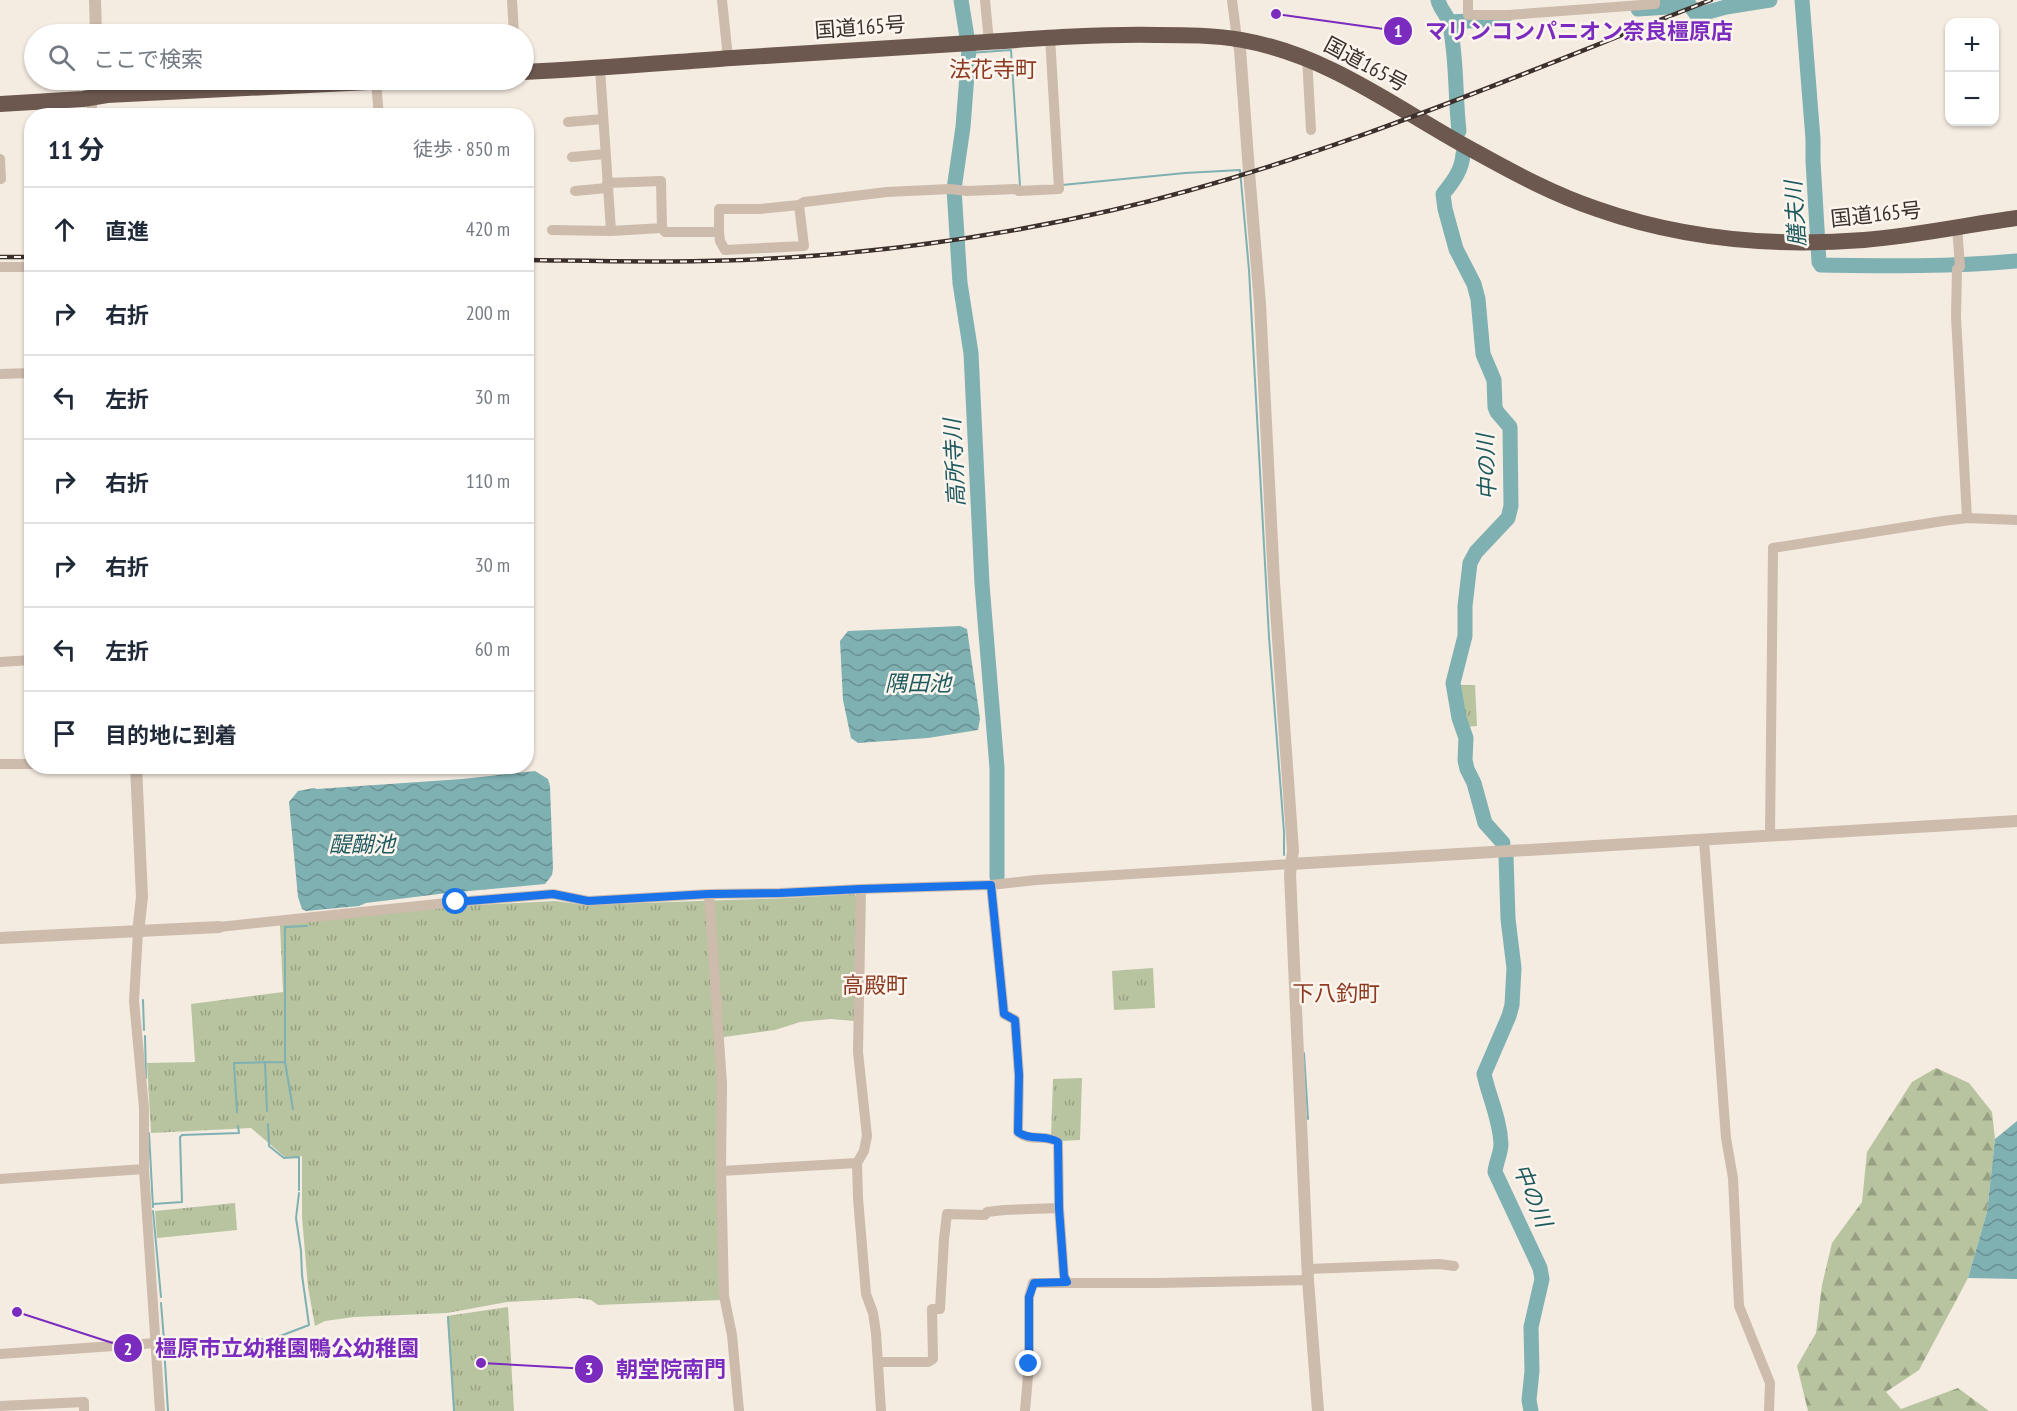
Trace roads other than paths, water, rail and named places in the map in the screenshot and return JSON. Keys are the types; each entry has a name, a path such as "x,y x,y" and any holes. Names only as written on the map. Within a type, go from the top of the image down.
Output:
{"highway":[{"name":"国道165号","path":"534,72 600,69 728,58 1050,37 1116,34 1237,39 1307,57 1369,89 1475,152 1544,188 1598,210 1670,229 1727,239 1816,242 1879,239 2017,218"},
{"path":"0,104 83,99 93,96 214,90"}],"street":[{"path":"95,0 96,24"},
{"path":"512,0 513,24"},
{"path":"722,0 728,58"},
{"path":"985,0 989,42"},
{"path":"1232,0 1240,49 1260,304 1274,582 1293,851 1290,874 1308,1274 1318,1411"},
{"path":"1468,0 1468,15 1508,15 1655,4 1655,0"},
{"path":"799,205 804,246 725,250 720,241 719,209 760,209 864,195 955,189 1016,189 1019,191 1059,189 1050,37"},
{"path":"1307,57 1311,130"},
{"path":"600,69 610,231"},
{"path":"92,108 95,90"},
{"path":"377,90 378,108"},
{"path":"568,122 603,119"},
{"path":"572,156 605,154"},
{"path":"0,159 1,179"},
{"path":"575,191 661,181 662,228 665,232 719,232"},
{"path":"1957,226 1960,263 1957,269 1956,317 1967,518"},
{"path":"552,230 610,231 662,228"},
{"path":"0,267 24,267"},
{"path":"0,374 24,373"},
{"path":"1770,836 1773,548 1943,520 1967,518 2017,520"},
{"path":"0,662 24,660"},
{"path":"0,764 24,764"},
{"path":"136,774 142,897 134,1001 144,1108 144,1169 160,1411"},
{"path":"0,938 219,927 553,894 588,901 709,894 991,885 1036,880 1291,864 2017,821"},
{"path":"1704,840 1726,1138 1733,1178 1739,1306 1770,1383 1769,1411"},
{"path":"991,885 1004,1014 1015,1020 1019,1075 1018,1132 1023,1136 1053,1139 1058,1142 1059,1208 1064,1276 1067,1282"},
{"path":"861,889 858,1052 867,1136 864,1151 857,1163 866,1294 873,1313 879,1362 881,1411"},
{"path":"709,894 722,1084 721,1171 724,1296 732,1335 739,1411"},
{"path":"721,1171 857,1163"},
{"path":"0,1179 144,1169"},
{"path":"879,1362 928,1362 933,1359 932,1309 940,1309 947,1214 985,1215 987,1212 1004,1210 1059,1208"},
{"path":"1025,1411 1029,1364 1029,1297 1034,1283 1158,1283 1439,1264 1454,1266"},
{"path":"0,1354 156,1343"},
{"path":"0,1406 84,1402 84,1411"}],"water":[{"name":"隅田池","path":"960,626 967,629 980,719 978,730 928,738 858,743 851,738 843,700 840,641 848,631"},
{"name":"醍醐池","path":"534,771 548,779 550,786 553,869 552,875 545,884 447,893 366,903 359,906 306,911 302,909 298,897 289,802 298,791 508,774 534,774"},
{"path":"2017,1121 2017,1279 1968,1278 1987,1212 1995,1139"}],"waterway":[{"name":"高所寺川","path":"961,0 967,37"},
{"name":"中の川","path":"1438,0 1449,22 1452,39 1459,131"},
{"name":"膳夫川","path":"1638,9 1668,7 1683,1 1688,3 1697,15 1726,7 1770,0"},
{"name":"膳夫川","path":"1802,0 1821,265 1944,265 2017,261"},
{"name":"膳夫川","path":"1450,22 1504,19"},
{"name":"高所寺川","path":"969,49 963,127 954,189 960,283 971,353 982,584 997,768 997,877"},
{"path":"969,53 1011,50 1020,186"},
{"name":"中の川","path":"1463,154 1459,171 1443,194 1445,209 1456,249 1474,284 1478,299 1483,354 1494,380 1495,407 1510,427 1511,506 1508,518 1476,552 1470,563 1465,606 1465,636 1453,683 1459,718 1466,738 1467,769 1474,783 1485,823 1503,843"},
{"path":"1062,185 1240,170 1249,270 1269,637 1284,855"},
{"name":"中の川","path":"1506,856 1508,919 1514,968 1512,1005 1484,1074 1500,1135 1501,1147 1495,1172 1540,1268 1542,1279 1531,1327 1532,1371 1529,1400 1531,1411"},
{"path":"237,1112 234,1063 285,1062 285,927 307,926"},
{"path":"143,1000 144,1030"},
{"path":"145,1036 146,1078"},
{"path":"1304,1053 1308,1119"},
{"path":"265,1062 267,1111"},
{"path":"285,1062 293,1109"},
{"path":"268,1124 269,1146 284,1158 299,1157 299,1190"},
{"path":"153,1204 182,1202 180,1137 182,1135 239,1133 238,1126"},
{"path":"149,1133 153,1207"},
{"path":"200,1340 226,1343 275,1338 309,1325 296,1218 299,1193"},
{"path":"153,1211 161,1297"},
{"path":"161,1303 164,1340"},
{"path":"448,1317 454,1411"},
{"path":"164,1340 197,1340"},
{"path":"164,1346 168,1411"}],"railway":[{"path":"534,260 715,261 836,254 975,237 1113,210 1266,168 1416,116 1711,0"},
{"path":"0,257 24,257"}],"place":[{"name":"マリンコンパニオン奈良橿原店","path":"1276,14"},
{"name":"橿原市立幼稚園鴨公幼稚園","path":"17,1312"},
{"name":"朝堂院南門","path":"481,1363"}],"district":[{"name":"法花寺町","path":"993,69"},
{"name":"高殿町","path":"875,985"},
{"name":"下八釣町","path":"1336,993"}]}
